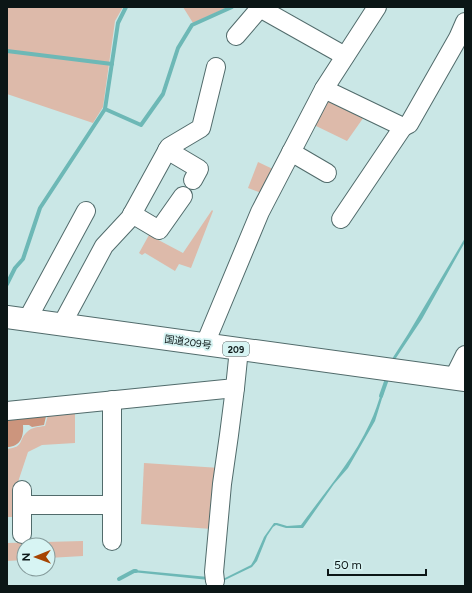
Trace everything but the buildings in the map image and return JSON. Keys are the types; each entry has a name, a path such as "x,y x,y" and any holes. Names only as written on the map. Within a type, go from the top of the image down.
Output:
{"highway":[{"name":"国道209号","path":"17,318 459,380"}],"street":[{"path":"205,344 260,212 324,89 377,7"},
{"path":"236,36 259,8 345,56"},
{"path":"341,219 403,127 409,124 458,38 465,22"},
{"path":"62,324 104,246 130,218 169,147 201,128 216,68"},
{"path":"324,89 403,127"},
{"path":"167,150 198,169 193,180"},
{"path":"291,152 327,173"},
{"path":"132,214 159,230 182,196"},
{"path":"17,318 86,211"},
{"path":"216,581 214,572 222,484 239,349"},
{"path":"459,380 465,355"},
{"path":"7,411 235,388"},
{"path":"112,400 112,542"},
{"path":"22,534 22,497 112,505"}],"shaded area":[{"path":"7,7 123,7 115,21 103,107 93,123 7,94"},
{"path":"183,7 228,7 193,23"},
{"path":"329,99 366,114 347,141 314,125"},
{"path":"258,162 277,171 264,194 248,188"},
{"path":"212,210 213,211 191,268 179,264 175,271 145,253 142,255 139,253 149,235 183,253"},
{"path":"75,411 75,443 42,445 28,452 18,482 17,517 7,517 7,449 19,445 24,435 31,429 45,426 48,415"},
{"path":"47,412 44,425 32,427 29,425 23,425 23,434 18,443 11,447 7,447 7,413"},
{"path":"144,463 220,468 212,529 141,524"},
{"path":"83,541 83,556 56,558 56,542"},
{"path":"7,543 16,543 16,560 7,561"}],"water":[{"path":"465,238 465,242 422,319 394,361 392,359"},
{"path":"382,391 384,392 375,421 348,468 334,484 303,528 286,528 276,525 273,527 267,536 257,561 252,567 225,580 209,580 132,572 134,570 225,578 251,565 264,537 274,523 287,526 301,525 329,488 363,437"}],"waterway":[{"path":"7,284 15,268 23,259 40,208 105,109 118,23 126,7"},
{"path":"105,109 141,125 163,94 178,48 192,25 232,7"},
{"path":"7,51 112,64"},
{"path":"381,396 388,376"},
{"path":"119,579 136,571"}]}
